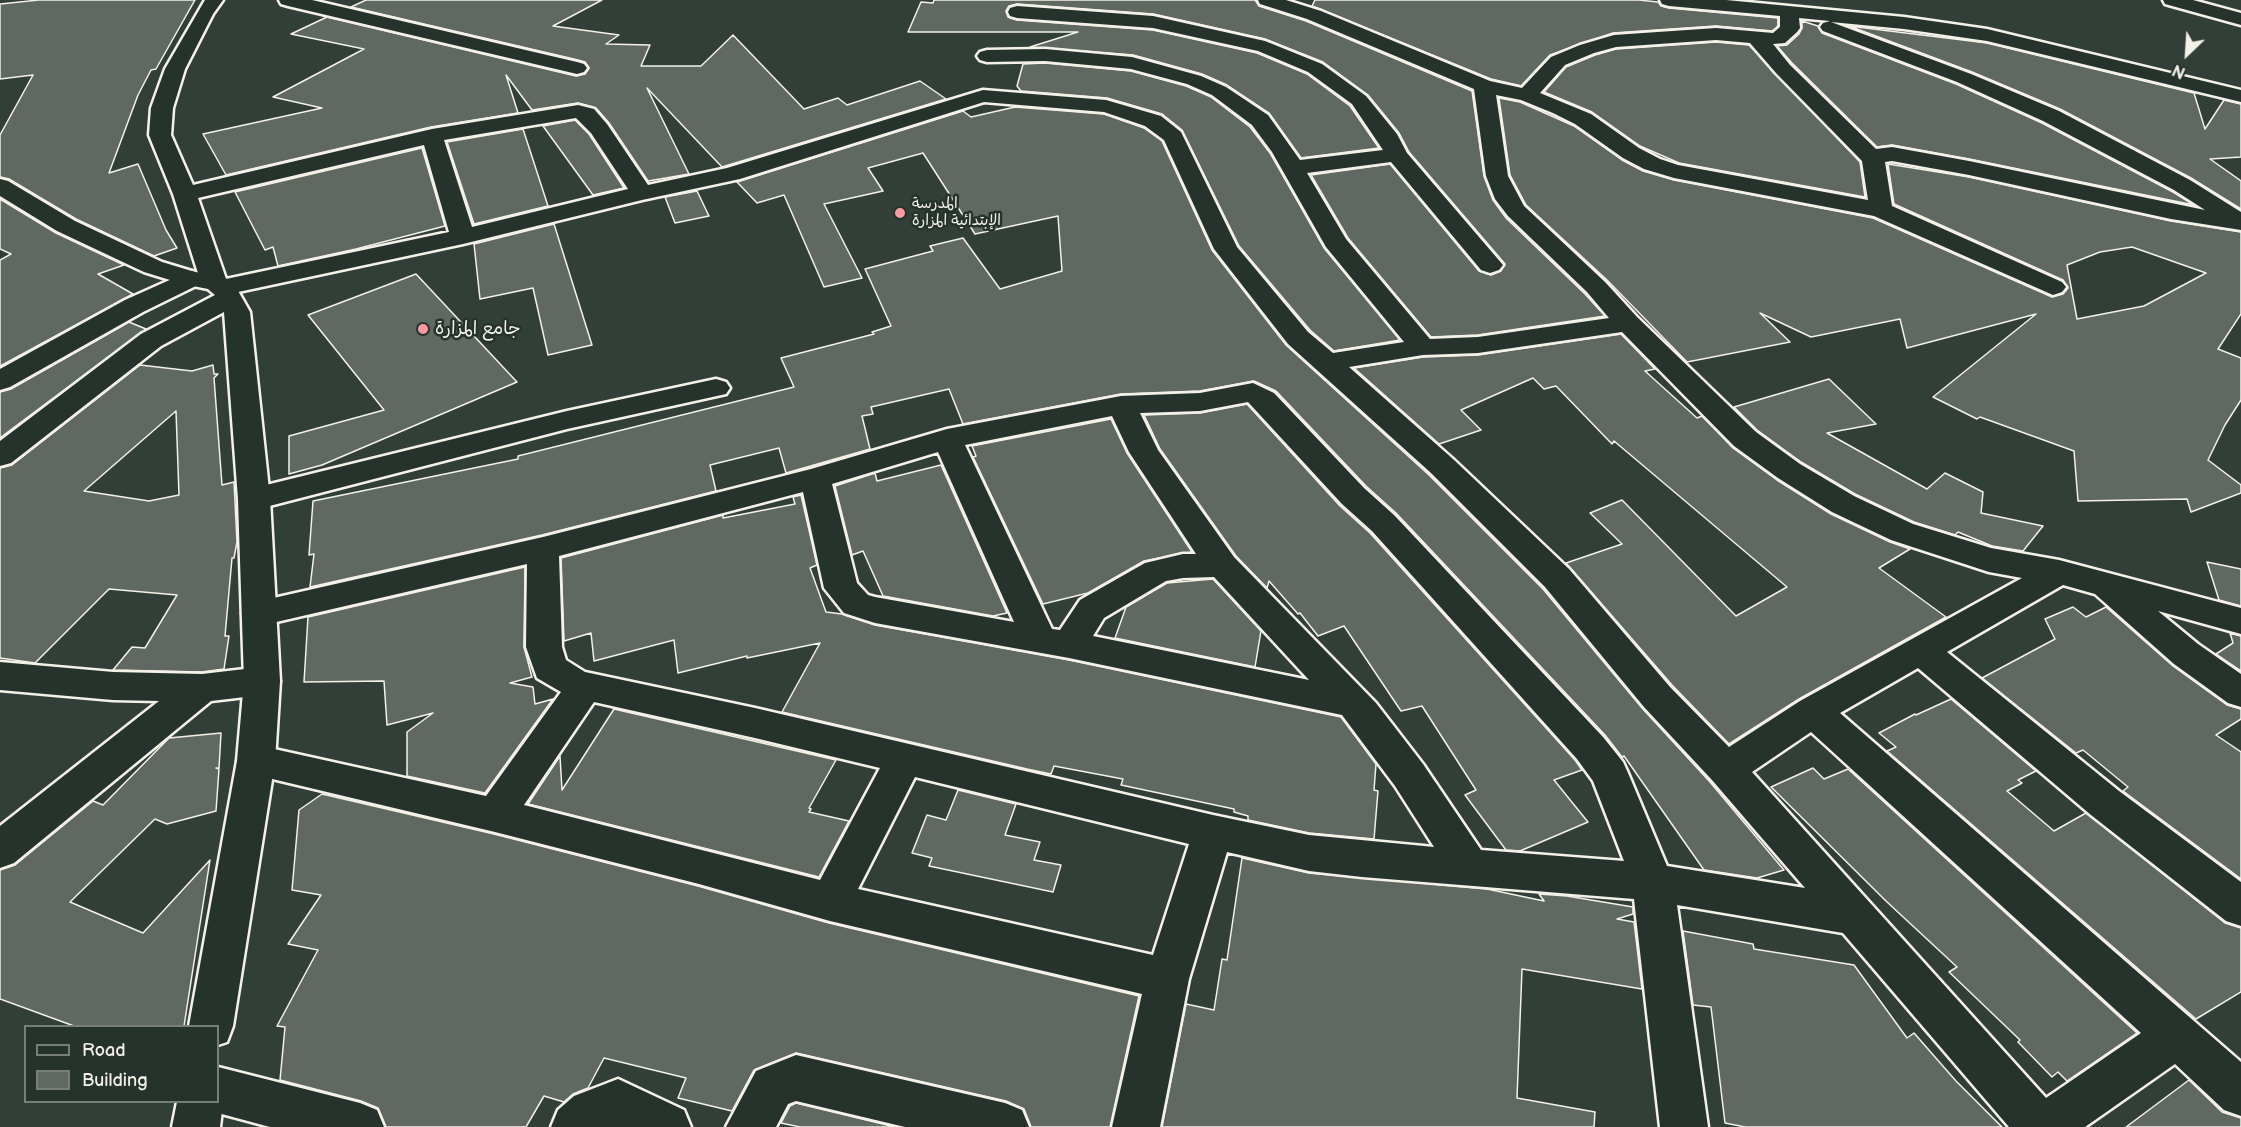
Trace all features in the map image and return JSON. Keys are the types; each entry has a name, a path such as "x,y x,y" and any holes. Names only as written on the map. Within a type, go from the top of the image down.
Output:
{"street":[{"path":"211,1025 256,761 262,681 254,499 237,312 215,287 185,194 160,135 162,108 175,69 204,14 214,0"},
{"path":"1267,0 1314,15 1484,86 1527,95 1576,115 1631,153 1674,171 1881,210 2053,288"},
{"path":"1669,0 1904,23 1987,35 2241,96"},
{"path":"1745,0 1764,9"},
{"path":"2172,0 2241,19"},
{"path":"301,1 577,68"},
{"path":"1527,95 1558,62 1614,41 1697,35 1781,38 1800,13"},
{"path":"1800,13 1846,34 1964,78 2051,116 2172,179 2241,223"},
{"path":"1119,85 1160,14"},
{"path":"1007,26 1160,14 1265,47 1315,69 1359,100 1389,139 1397,155 1490,265"},
{"path":"1007,26 1045,55 1119,85 1153,121 1173,136 1226,249 1298,338 1442,466 1557,578 1657,697 1726,769 1852,915 2042,1127 2178,1035"},
{"path":"982,96 1007,26"},
{"path":"1756,38 1783,69 1873,159 1881,210"},
{"path":"7,370 134,306 215,287 463,237 642,193 732,174 982,96 1119,85 1165,70 1219,91 1260,120 1293,168 1318,216 1335,242 1423,347"},
{"path":"1484,86 1497,176 1507,199 1527,222 1596,287 1745,439 1789,471 1843,504 1902,532 1989,560 2059,572 2241,621"},
{"path":"185,194 432,135 578,111 583,112 599,129 642,193"},
{"path":"432,135 463,237"},
{"path":"1873,159 1880,154 1892,154 2171,212 2241,223"},
{"path":"1293,168 1397,155"},
{"path":"0,186 91,238 153,267 215,287"},
{"path":"0,456 151,340 215,287"},
{"path":"1327,362 1423,347 1478,345 1628,322"},
{"path":"254,499 567,420 716,388"},
{"path":"259,613 543,549 815,478 947,439 1121,405 1200,402 1247,393 1260,395 1590,748 1609,773 1653,882 1684,1127"},
{"path":"1121,405 1144,452 1222,566 1363,713 1409,775 1470,868"},
{"path":"947,439 1054,643"},
{"path":"815,478 841,588 856,604 876,610 1353,703"},
{"path":"543,549 544,646 550,668 567,680 585,686 905,758 1308,853 1653,882 1852,915"},
{"path":"1054,643 1092,609 1157,571 1183,567 1222,566"},
{"path":"1726,769 1813,711 2059,572"},
{"path":"2103,584 2186,654 2241,693"},
{"path":"1920,650 2105,803 2241,907"},
{"path":"0,676 113,686 202,688 262,681"},
{"path":"495,815 585,686"},
{"path":"0,850 202,688"},
{"path":"1813,711 2241,1093"},
{"path":"830,902 905,758"},
{"path":"256,761 495,815 699,866 830,902 1167,979"},
{"path":"1136,1127 1167,979 1213,832"},
{"path":"750,1127 772,1087 796,1078 1005,1127"},
{"path":"219,1090 360,1127"},
{"path":"575,1127 591,1113 618,1102 667,1127"},
{"path":"196,1127 200,1103"}],"building":[{"path":"39,0 195,0 156,69 151,70 138,95 109,173 138,164 166,230 177,248 154,256 76,219 9,179 0,177 0,135 33,75 0,79 0,4"},
{"path":"366,0 602,0 553,26 619,35 606,44 650,45 641,66 701,66 733,35 804,109 838,98 847,105 920,81 946,99 722,167 647,88 689,174 648,181 609,123 596,108 578,103 532,110 506,75 518,113 431,127 226,175 203,134 322,108 273,97 364,49 291,34 327,17 576,76 585,74 589,68 585,62 578,60 351,7"},
{"path":"934,0 1255,0 1259,6 1306,21 1472,91 1484,176 1493,200 1506,218 1605,316 1478,335 1431,337 1348,238 1311,175 1390,164 1479,271 1491,275 1501,271 1505,264 1409,152 1399,133 1368,95 1323,62 1265,39 1153,14 1017,4 1009,6 1006,11 1008,17 1017,20 1153,30 1257,53 1307,74 1350,106 1379,148 1301,158 1269,113 1227,85 1202,74 1133,55 1030,47 1078,32 908,32 921,2 933,3"},
{"path":"1315,0 1639,0 1658,2 1661,6 1669,8 1778,18 1778,26 1772,31 1716,26 1613,33 1550,55 1521,86 1491,79 1312,6"},
{"path":"1802,21 1818,26 1822,33 1956,84 2042,123 2194,205 1969,159 1892,145 1877,147 1777,46 1787,45 1799,34"},
{"path":"1849,26 1987,43 2194,93 2205,129 2224,100 2241,104 2241,157 2210,159 2241,181 2241,209 2191,178 2060,109 1972,72"},
{"path":"1716,42 1749,45 1860,162 1865,197 1679,163 1640,146 1592,112 1544,92 1566,67 1595,55 1616,49"},
{"path":"1045,63 1131,71 1186,86 1211,97 1250,127 1270,153 1324,248 1400,340 1334,351 1310,330 1239,246 1182,130 1162,114 1107,98 1021,91 1017,86 1023,64"},
{"path":"1499,98 1520,102 1574,126 1622,160 1643,171 1674,180 1873,218 2052,297 2063,294 2068,288 2063,280 1894,204 1888,164 1969,177 2171,221 2241,232 2241,314 2218,349 2241,358 2241,400 2225,425 2208,460 2241,485 2241,493 2191,512 2187,499 2078,501 2074,451 1980,417 1977,419 1933,397 2036,314 1907,348 1900,319 1811,337 1760,313 1790,342 1687,362 1607,280 1526,205 1510,175","holes":["2132,247 2206,273 2144,306 2077,319 2067,265 2100,252"]},
{"path":"1015,107 1104,114 1144,128 1162,141 1212,250 1286,345 1429,475 1543,589 1642,708 1710,782 1784,870 1757,878 1704,870 1624,756 1622,757 1605,735 1396,513 1366,486 1276,391 1254,381 1200,391 1121,394 963,424 949,389 871,407 873,414 862,416 870,449 786,473 779,448 710,465 716,491 542,535 310,587 314,554 309,555 313,501 518,459 518,456 794,387 781,358 874,334 872,332 891,326 865,269 933,251 930,246 963,238 1000,289 1062,271 1058,216 975,234 923,153 868,168 883,191 824,204 862,278 824,287 784,195 757,203 737,182 963,111 971,117"},
{"path":"575,120 589,134 624,188 593,195 543,126"},
{"path":"523,129 548,206 474,224 447,142"},
{"path":"422,148 445,226 356,249 278,266 273,247 265,250 235,192"},
{"path":"697,191 709,216 675,223 665,197"},
{"path":"0,199 56,233 124,265 98,274 133,294 0,366 0,260 11,254 0,249"},
{"path":"554,224 592,345 548,355 533,288 480,299 474,244"},
{"path":"416,274 517,382 322,465 289,474 289,436 384,410 308,315"},
{"path":"129,322 146,329 0,438 0,392 11,389"},
{"path":"1621,334 1655,369 1645,371 1697,418 1702,416 1733,448 1777,480 1831,514 1910,549 1879,568 1946,617 1799,699 1729,744 1672,685 1566,563 1622,544 1590,513 1622,500 1736,616 1787,587 1614,441 1612,444 1556,386 1544,389 1533,378 1461,410 1481,430 1439,444 1354,368 1423,357 1478,355"},
{"path":"140,365 192,371 213,365 214,374 218,374 214,378 222,485 234,482 237,542 234,558 232,558 225,636 229,636 224,669 202,672 113,670 132,647 145,648 177,595 109,589 35,663 0,658 0,468 12,465","holes":["176,411 179,495 149,501 84,491"]},
{"path":"1829,379 1876,424 1827,433 1927,489 1945,473 1983,492 1981,513 2043,526 2023,551 1992,546 1958,532 1955,535 1914,522 1855,494 1801,462 1757,430 1734,407"},
{"path":"1247,404 1340,506 1370,533 1575,760 1582,770 1554,780 1588,822 1520,851 1506,850 1465,795 1476,790 1422,706 1401,711 1344,626 1318,636 1300,613 1298,614 1269,581 1267,588 1236,556 1160,449 1144,415 1200,413"},
{"path":"1111,419 1127,453 1192,552 1144,561 1088,593 1043,604 973,457 976,456 972,446"},
{"path":"941,465 1007,613 993,616 883,596 863,551 852,555 835,486 875,473 877,481"},
{"path":"801,495 817,565 810,568 826,612 842,614 875,625 1069,660 1341,717 1376,764 1374,790 1378,791 1374,839 1309,833 1248,820 1248,816 1234,812 1234,809 1121,785 1123,779 1054,766 1051,774 782,712 820,643 747,658 747,656 678,673 674,640 594,661 591,633 564,641 561,558 723,515 723,518 795,504 793,497"},
{"path":"2207,562 2241,569 2241,606 2219,600"},
{"path":"525,567 524,647 532,677 510,683 533,687 535,704 553,699 485,793 407,776 407,732 433,713 387,725 384,681 304,682 308,617"},
{"path":"1213,579 1261,631 1255,667 1115,638 1126,607 1167,583"},
{"path":"2073,607 2086,617 2106,607 2173,666 2227,705 2241,709 2241,719 2216,735 2241,752 2241,879 2123,791 2128,787 2083,750 2076,753 1982,678 2055,639 2045,619"},
{"path":"2230,633 2241,636 2241,671 2216,654 2233,643"},
{"path":"1951,699 2036,771 2018,780 2022,783 2007,791 2054,831 2086,813 2225,923 2241,928 2241,992 2196,1019 1887,751 1896,747 1879,733 1915,714"},
{"path":"614,709 836,760 809,808 811,809 809,812 849,821 819,877 528,804 560,756 562,790"},
{"path":"221,733 219,768 216,768 219,769 216,811 167,824 155,819 70,902 143,933 210,860 184,1025 71,1025 0,999 0,870 15,865 93,801 103,805 169,738"},
{"path":"1813,768 1824,779 1848,769 2137,1033 2067,1081 2058,1072 2052,1077 2018,1042 2020,1040 1949,972 1957,967 1887,902 1771,787"},
{"path":"958,790 1016,804 1005,835 1040,842 1034,860 1061,865 1053,892 929,866 932,858 912,853 927,815 946,820"},
{"path":"322,794 494,834 698,886 829,923 1139,996 1110,1127 1031,1127 1024,1109 1006,1101 796,1053 754,1070 732,1111 678,1098 686,1078 604,1058 588,1088 573,1094 564,1102 544,1096 526,1127 386,1127 378,1108 361,1101 280,1080 285,1027 277,1026 318,950 288,944 321,895 292,890 299,810"},
{"path":"1242,858 1309,873 1487,889 1544,901 1539,894 1567,896 1633,907 1633,914 1617,919 1634,922 1642,989 1522,969 1517,1098 1595,1112 1594,1127 1162,1127 1186,1004 1214,1010 1222,959 1227,960"},
{"path":"1683,931 1753,944 1754,949 1854,965 1907,1038 1914,1033 1956,1081 2002,1127 1745,1127 1725,1123 1711,1007 1693,1005"},
{"path":"2189,1080 2222,1112 2241,1118 2241,1127 2126,1127"},
{"path":"796,1103 895,1127 800,1127 781,1123 790,1106"}],"place":[{"name":"المدرسة الإبتدائية المزارة","path":"900,213"},
{"name":"جامع المزارة","path":"423,329"}]}
